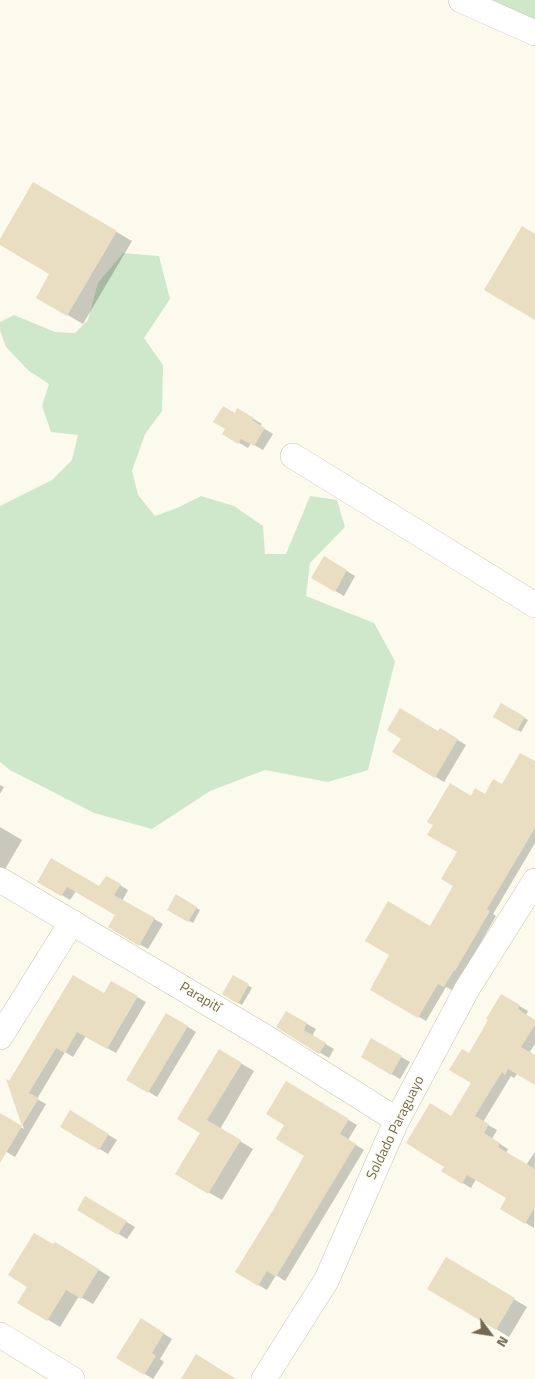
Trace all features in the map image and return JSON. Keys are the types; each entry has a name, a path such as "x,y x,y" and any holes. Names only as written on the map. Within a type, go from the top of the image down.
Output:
{"street":[{"path":"461,0 535,33"},
{"path":"293,456 535,605"},
{"name":"Parapití","path":"0,880 265,1037 397,1120"},
{"name":"Soldado Paraguayo","path":"264,1379 326,1280 397,1120 467,989 535,881"},
{"path":"0,1036 72,922"},
{"path":"0,1335 72,1379"}],"green space":[{"path":"488,0 535,0 535,20"},
{"path":"123,253 159,256 170,299 144,338 163,365 162,411 145,434 132,471 138,495 155,516 201,496 234,506 263,526 265,554 286,554 310,496 337,500 345,527 310,563 306,596 374,623 395,661 368,770 328,782 265,770 210,791 152,829 94,813 10,770 0,762 0,506 52,480 72,460 78,435 51,432 42,406 49,384 29,371 6,347 0,330 0,322 14,315 55,332 75,333 88,320 98,283"}],"building":[{"path":"33,182 117,231 67,316 36,298 49,274 0,245 0,239"},
{"path":"522,226 535,234 535,320 484,290"},
{"path":"223,406 235,413 237,408 254,418 252,420 265,428 254,446 241,439 238,444 222,434 225,429 213,422"},
{"path":"324,556 347,570 335,592 311,578"},
{"path":"501,703 525,717 517,731 493,717"},
{"path":"400,708 438,731 440,728 458,739 435,778 392,752 401,739 387,730"},
{"path":"520,753 535,761 535,828 487,909 490,911 455,971 444,987 438,984 418,1018 370,990 389,955 365,941 388,901 430,926 453,886 441,879 457,852 427,835 433,825 427,822 450,783 471,796 475,788 485,794 493,779 502,784"},
{"path":"51,858 99,886 106,876 121,884 114,895 155,918 139,946 108,927 115,915 67,887 61,896 37,882"},
{"path":"176,894 197,907 188,922 167,910"},
{"path":"73,975 104,993 111,981 138,996 107,1049 77,1032 65,1053 56,1048 29,1093 39,1098 22,1126 6,1079 9,1081"},
{"path":"233,975 249,984 238,1004 222,994"},
{"path":"501,994 520,1005 518,1009 535,1020 535,1025 521,1047 535,1055 535,1085 508,1069 505,1075 502,1072 475,1116 489,1124 484,1133 500,1143 498,1147 535,1169 535,1207 525,1224 500,1209 506,1198 467,1175 462,1184 441,1171 444,1167 406,1143 430,1103 451,1116 471,1083 449,1070 462,1049 469,1053"},
{"path":"286,1011 307,1023 304,1030 326,1043 319,1054 276,1027"},
{"path":"166,1013 188,1026 148,1093 126,1080"},
{"path":"371,1038 402,1056 391,1075 361,1057"},
{"path":"219,1049 242,1063 207,1120 241,1140 208,1194 175,1174 200,1133 177,1119"},
{"path":"286,1081 349,1119 340,1134 356,1144 276,1277 267,1271 258,1286 235,1272 304,1156 276,1139 284,1125 266,1114"},
{"path":"70,1110 109,1134 99,1150 60,1127"},
{"path":"0,1113 22,1126 0,1163"},
{"path":"85,1196 127,1221 118,1235 77,1210"},
{"path":"34,1233 53,1244 55,1242 99,1269 81,1299 66,1290 47,1321 17,1303 27,1287 8,1275"},
{"path":"446,1257 515,1298 496,1330 427,1289"},
{"path":"141,1318 164,1333 152,1353 156,1356 144,1375 116,1358"},
{"path":"196,1354 236,1379 181,1379"}]}
